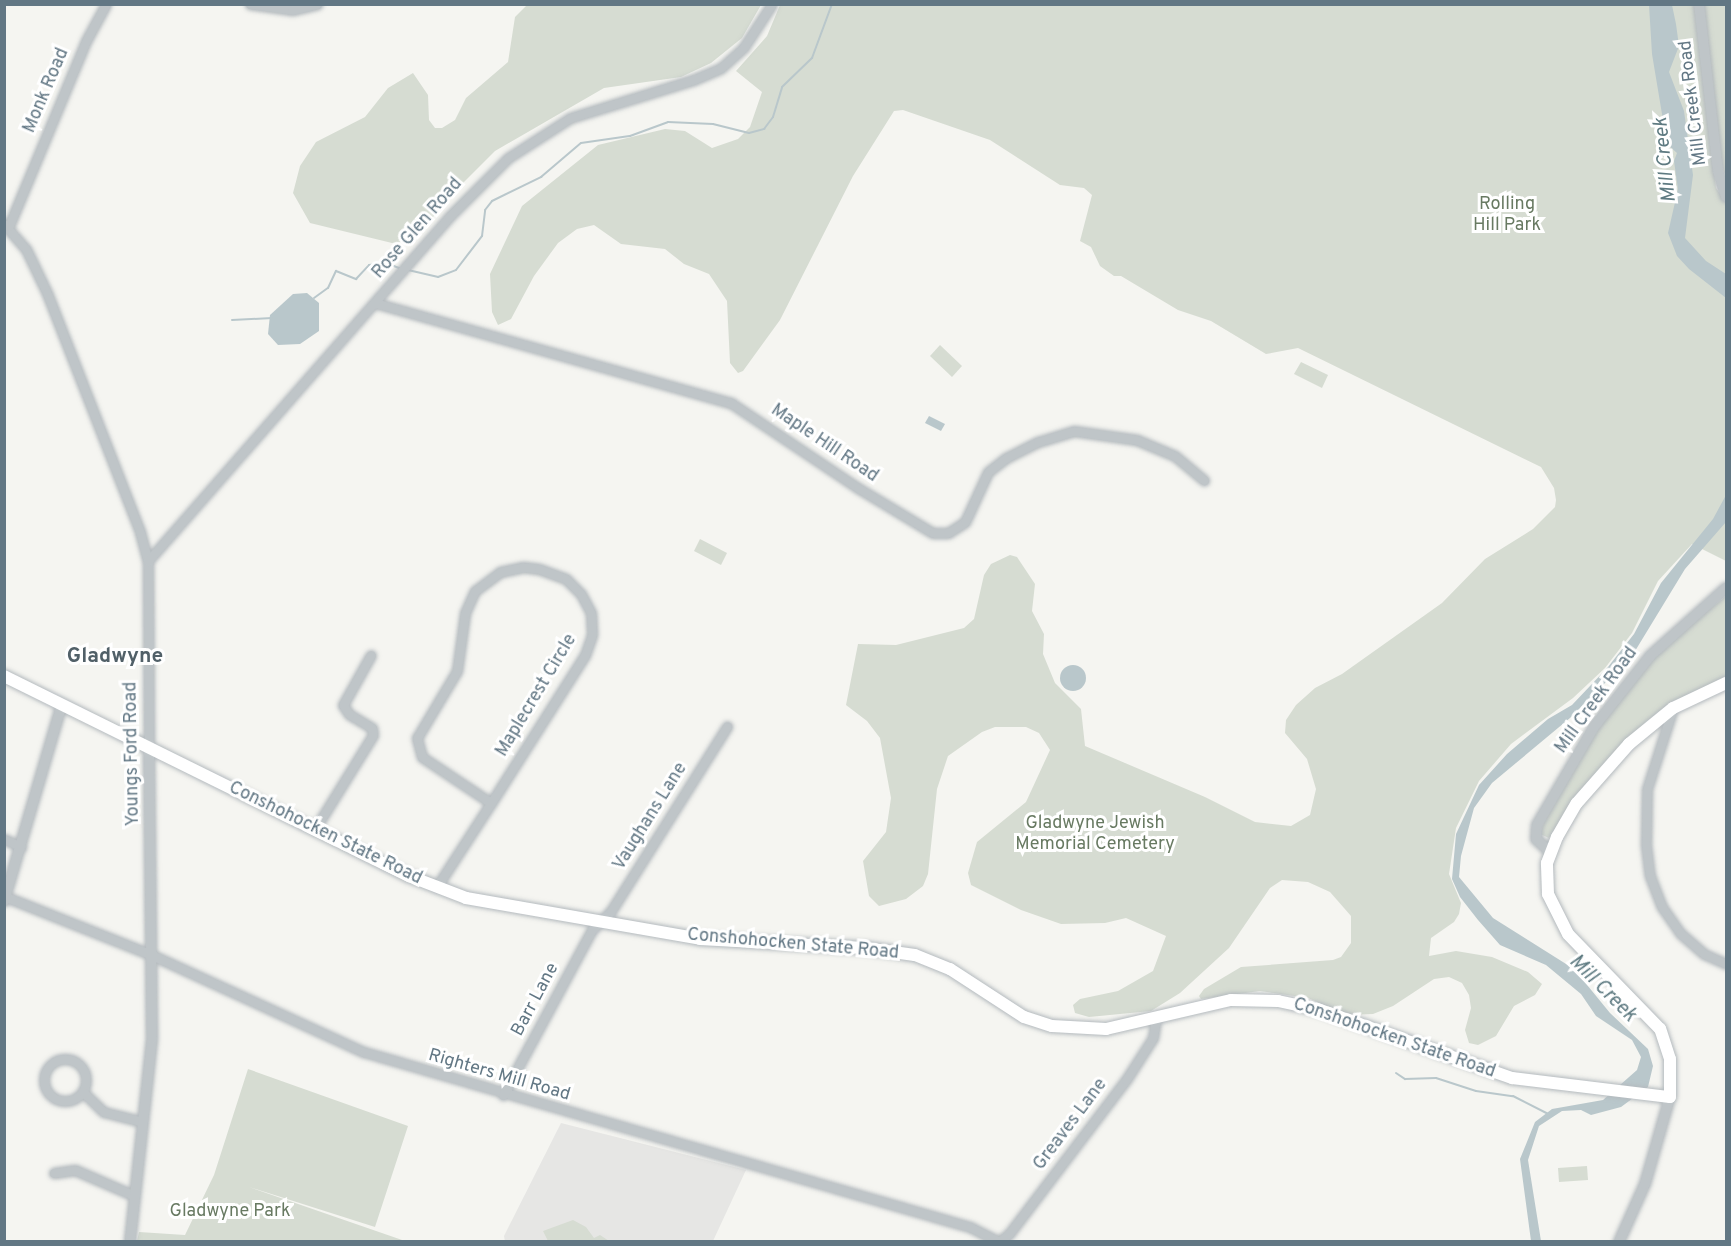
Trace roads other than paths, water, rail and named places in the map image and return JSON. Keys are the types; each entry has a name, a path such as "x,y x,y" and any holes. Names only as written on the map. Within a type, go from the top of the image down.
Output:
{"main road":[{"name":"Conshohocken State Road","path":"4,676 436,888 482,901 700,939 874,949 915,956 950,969 1024,1017 1052,1026 1106,1029 1156,1020 1231,1000 1278,1001 1317,1009 1497,1074 1670,1097"},
{"path":"1670,1097 1670,1059 1660,1029 1577,945 1556,914 1547,884 1550,852 1569,815 1603,772 1643,730 1673,708 1726,683"}],"street":[{"name":"Monk Road","path":"7,225 86,41 106,4"},
{"path":"250,4 292,10 317,4"},
{"name":"Rose Glen Road","path":"148,561 480,184 534,139 589,111 693,80 720,68 744,47 772,4"},
{"name":"Mill Creek Road","path":"1699,4 1718,171 1726,197"},
{"name":"Youngs Ford Road","path":"7,225 26,249 47,293 135,516 148,561 152,1038 130,1242"},
{"name":"Maple Hill Road","path":"375,303 734,405 858,488 933,533 948,533 965,522 988,472 1006,458 1038,442 1074,431 1137,440 1175,456 1204,480"},
{"name":"Maplecrest Circle","path":"436,888 491,802 591,642 593,620 585,600 566,579 546,571 508,570 487,580 475,591 465,613 457,671 417,738 417,750 426,760 491,802"},
{"name":"Mill Creek Road","path":"1550,852 1536,839 1537,825 1594,727 1650,656 1726,588"},
{"path":"315,829 373,735 372,728 349,714 343,705 371,655"},
{"path":"5,899 62,704"},
{"path":"1673,708 1647,789 1646,845 1650,876 1662,907 1680,933 1704,954 1726,964"},
{"name":"Vaughans Lane","path":"600,922 611,911 727,727"},
{"path":"4,839 21,847"},
{"name":"Righters Mill Road","path":"5,899 153,957 364,1052 504,1095 970,1227 999,1242"},
{"name":"Barr Lane","path":"504,1095 592,930 600,922"},
{"name":"Greaves Lane","path":"999,1242 1009,1234 1126,1080 1153,1038 1156,1020"},
{"path":"59,1061 78,1064 88,1077 83,1092 72,1098 50,1095 42,1085 43,1074 59,1061"},
{"path":"83,1092 104,1112 143,1122"},
{"path":"1619,1242 1645,1184 1670,1097"},
{"path":"54,1173 75,1170 135,1196"}],"waterway":[{"path":"408,270 438,277 456,270 482,236 485,210 492,201 541,177 581,143 630,136 668,122 713,124 749,133 764,129 773,117 782,87 812,58 832,4"},
{"path":"314,298 328,288 336,271 356,279 369,265 386,263 399,268"},
{"path":"232,320 272,318"},
{"path":"1396,1073 1405,1079 1436,1078 1476,1091 1513,1096 1547,1113"}],"district":[{"name":"Gladwyne","path":"115,657"}],"water label":[{"name":"Mill Creek","path":"1666,160"},
{"name":"Mill Creek","path":"1602,989"}],"park label":[{"name":"Rolling Hill Park","path":"1507,216"},
{"name":"Gladwyne Jewish Memorial Cemetery","path":"1095,835"},
{"name":"Gladwyne Park","path":"230,1212"}]}
